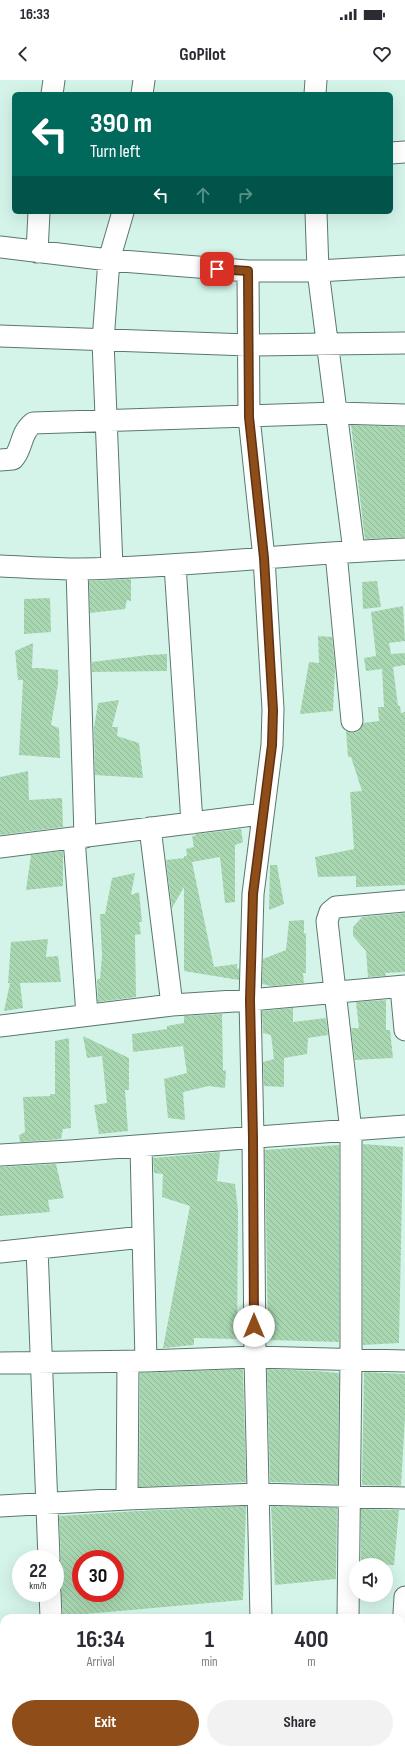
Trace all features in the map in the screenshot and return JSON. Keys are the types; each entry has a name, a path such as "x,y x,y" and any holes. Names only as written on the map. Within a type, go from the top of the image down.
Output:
{"street":[{"path":"52,92 54,80"},
{"path":"142,92 144,80"},
{"path":"316,80 316,92"},
{"path":"393,153 405,152"},
{"path":"37,252 39,214"},
{"path":"112,568 103,341 109,260 122,214"},
{"path":"316,214 318,271 337,413 345,552 352,721"},
{"path":"0,247 109,260 248,271 318,271 405,266"},
{"path":"248,271 249,417 264,558 273,710 272,745 253,894 250,1000 255,1357 261,1614"},
{"path":"0,336 103,341 248,345 405,343"},
{"path":"0,460 13,459 18,453 26,428 33,423 337,413 405,415"},
{"path":"0,566 77,569 112,568 405,549"},
{"path":"175,565 192,823"},
{"path":"77,569 79,837 87,1015"},
{"path":"0,847 262,814"},
{"path":"150,828 172,1005"},
{"path":"348,1614 351,1359 351,1130 327,921 330,912 336,907 405,901"},
{"path":"0,1026 172,1005 250,1000 403,986 405,1030"},
{"path":"0,1154 141,1146 405,1126"},
{"path":"127,1498 137,1361 143,1238 141,1146"},
{"path":"0,1252 143,1238"},
{"path":"37,1248 49,1550"},
{"path":"0,1363 137,1361 255,1357 405,1361"},
{"path":"0,1506 127,1498 258,1494 405,1498"},
{"path":"404,1614 405,1597"},
{"path":"51,1602 52,1614"}],"building":[{"path":"351,425 405,427 405,537 365,539"},
{"path":"131,579 131,601 127,600 125,609 90,613 89,581"},
{"path":"377,581 381,607 363,609 362,582"},
{"path":"50,598 51,632 24,634 24,599"},
{"path":"403,606 405,641 389,643 391,654 405,653 405,665 393,667 398,706 400,706 401,713 405,712 405,885 356,887 356,876 318,877 315,857 354,849 350,792 362,791 351,757 348,757 346,731 354,733 359,731 363,723 379,721 378,707 384,707 382,669 366,671 364,658 376,656 371,612"},
{"path":"318,636 332,637 335,669 333,711 300,714 309,662 319,663"},
{"path":"33,643 32,668 58,670 58,684 51,725 59,728 60,758 19,755 23,680 18,680 15,651"},
{"path":"167,654 167,671 92,672 92,662"},
{"path":"119,700 112,727 118,727 117,736 139,743 143,778 95,775 94,728 98,703"},
{"path":"28,771 29,800 62,798 63,827 0,835 0,777"},
{"path":"241,829 243,842 235,845 235,902 225,903 220,857 192,862 214,967 237,964 237,969 239,968 239,980 184,971 184,887 172,908 166,860 184,858 184,856 187,856 186,849 194,847 192,837 197,834"},
{"path":"63,851 63,886 26,890 31,855"},
{"path":"270,865 277,865 284,904 269,910"},
{"path":"135,873 131,895 139,892 142,922 139,922 141,934 135,935 136,997 98,1002 97,979 100,979 102,956 100,914 105,914 112,878"},
{"path":"405,913 405,972 385,973 386,976 368,977 366,951 353,936 353,927 362,917"},
{"path":"304,920 304,934 306,933 306,973 303,973 304,983 272,986 262,984 263,959 286,950 289,921"},
{"path":"48,939 46,957 58,956 61,982 20,983 23,1008 4,1011 10,983 8,983 11,942"},
{"path":"386,1000 386,1030 390,1030 393,1058 355,1060 351,1028 359,1028 356,1002"},
{"path":"293,1008 293,1022 326,1018 328,1035 308,1038 307,1054 284,1058 284,1087 264,1086 263,1062 274,1059 271,1035 263,1033 262,1011"},
{"path":"222,1014 223,1071 226,1070 225,1088 209,1086 183,1092 185,1120 168,1118 164,1079 187,1073 183,1046 133,1052 132,1034 167,1029 167,1026 184,1023 184,1016"},
{"path":"83,1036 129,1058 129,1090 125,1090 128,1131 99,1134 94,1105 107,1103 102,1056 87,1058"},
{"path":"69,1038 71,1128 63,1129 61,1139 20,1142 19,1135 25,1132 23,1097 50,1096 50,1094 55,1094 55,1041"},
{"path":"363,1144 403,1147 399,1343 363,1345"},
{"path":"339,1145 339,1342 268,1340 265,1150"},
{"path":"220,1152 217,1181 235,1184 238,1211 237,1339 194,1338 194,1345 163,1348 190,1206 162,1197 163,1174 154,1173 153,1158"},
{"path":"56,1164 64,1198 48,1200 50,1212 0,1216 0,1167"},
{"path":"243,1369 246,1482 139,1487 140,1373"},
{"path":"267,1369 339,1373 338,1484 270,1482"},
{"path":"364,1372 405,1374 405,1417 401,1486 362,1485"},
{"path":"246,1506 243,1600 86,1614 63,1614 64,1550 61,1550 59,1516"},
{"path":"271,1506 337,1508 336,1579 275,1585"},
{"path":"361,1509 399,1510 394,1565 393,1558 361,1558"}],"route":[{"path":"217,269 248,271 249,417 264,558 273,710 272,745 253,894 250,1000 253,1138 254,1326"}]}
